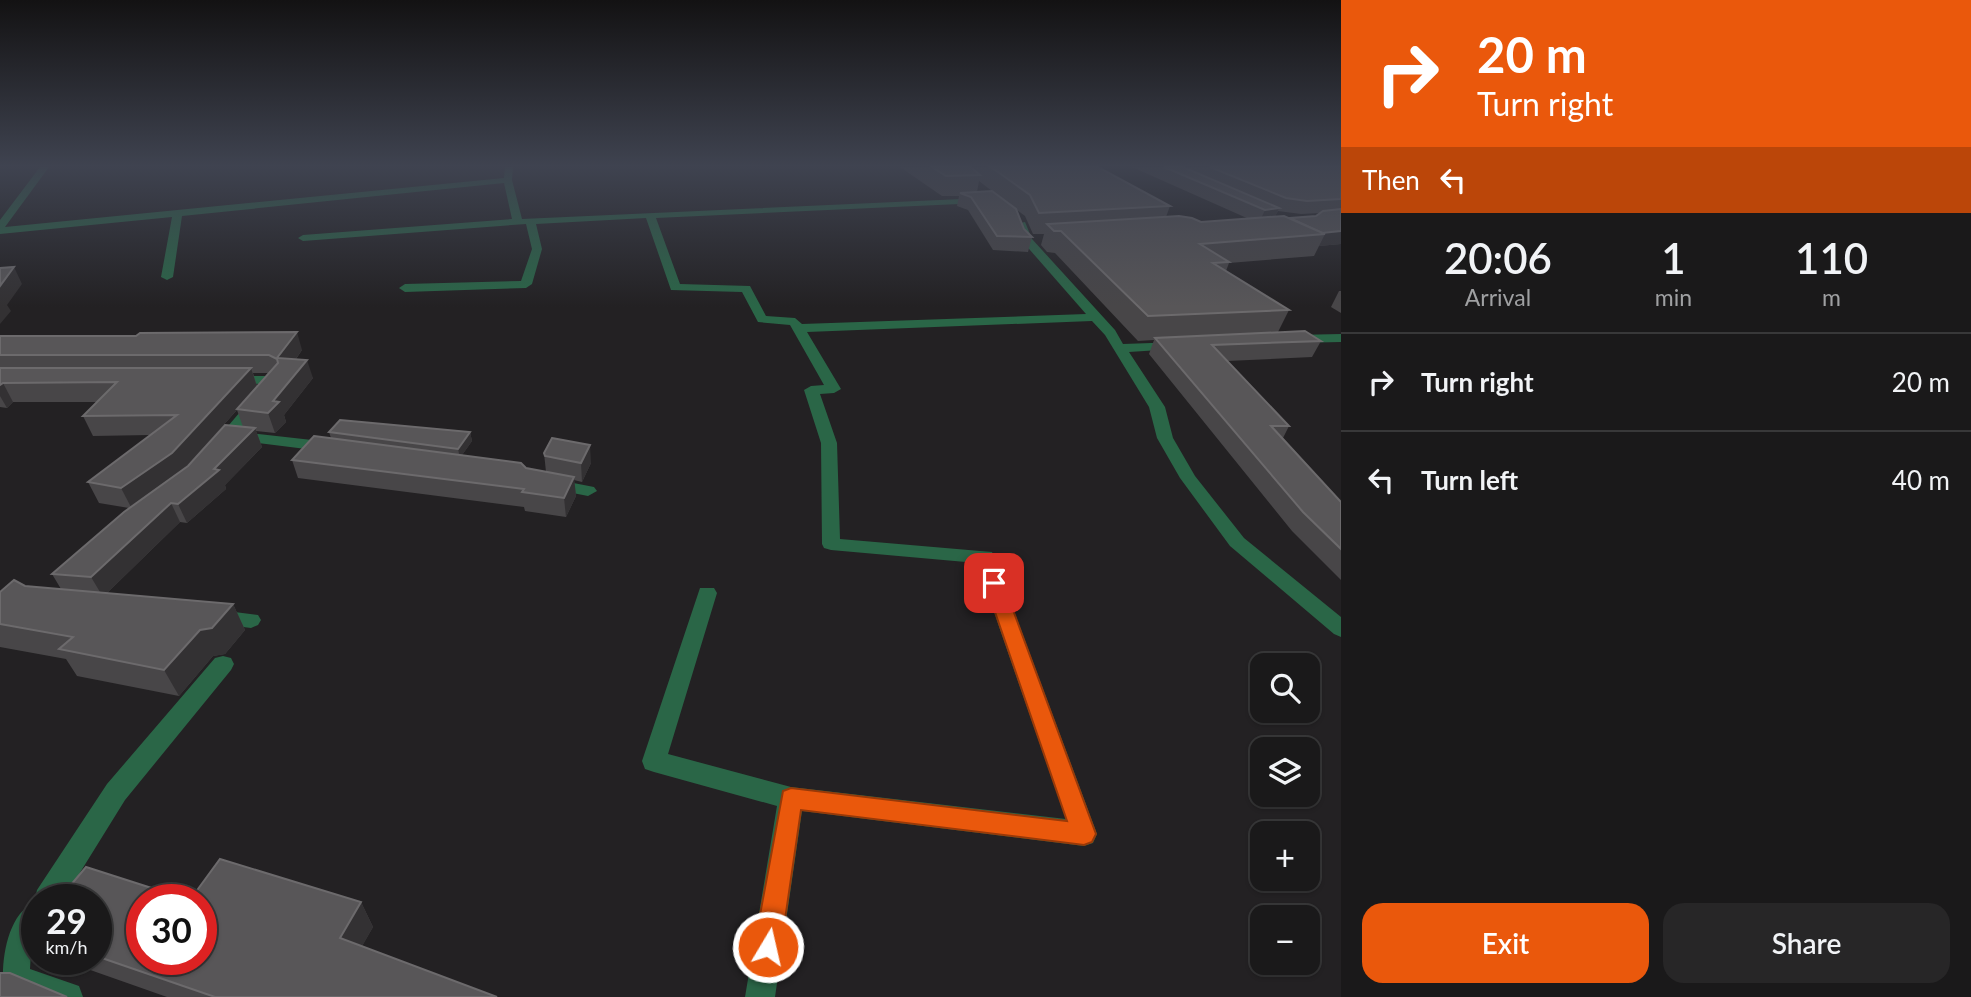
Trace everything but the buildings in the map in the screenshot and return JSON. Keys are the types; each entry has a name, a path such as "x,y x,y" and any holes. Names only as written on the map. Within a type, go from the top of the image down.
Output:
{"street":[{"path":"0,229 11,214"},
{"path":"0,229 172,214"},
{"path":"167,276 178,214"},
{"path":"405,288 526,284 537,249 521,214"},
{"path":"303,238 684,214"},
{"path":"1012,214 1094,317 1110,333 1157,407 1165,438 1188,478 1237,542 1311,607 1341,629"},
{"path":"650,215 675,287 746,289 762,319 795,322 834,388 811,390 829,443 831,544 985,557 1084,834 791,799 654,761 707,593"},
{"path":"798,328 1094,317"},
{"path":"1279,340 1341,338"},
{"path":"1119,348 1186,345"},
{"path":"208,459 275,380 220,380"},
{"path":"229,436 345,449"},
{"path":"535,480 588,491"},
{"path":"196,616 251,620"},
{"path":"57,884 116,792 223,664"},
{"path":"760,997 791,799"},
{"path":"21,940 16,947 15,979 68,997"}],"route":[{"path":"768,947 791,799 1084,834 994,583"}]}
